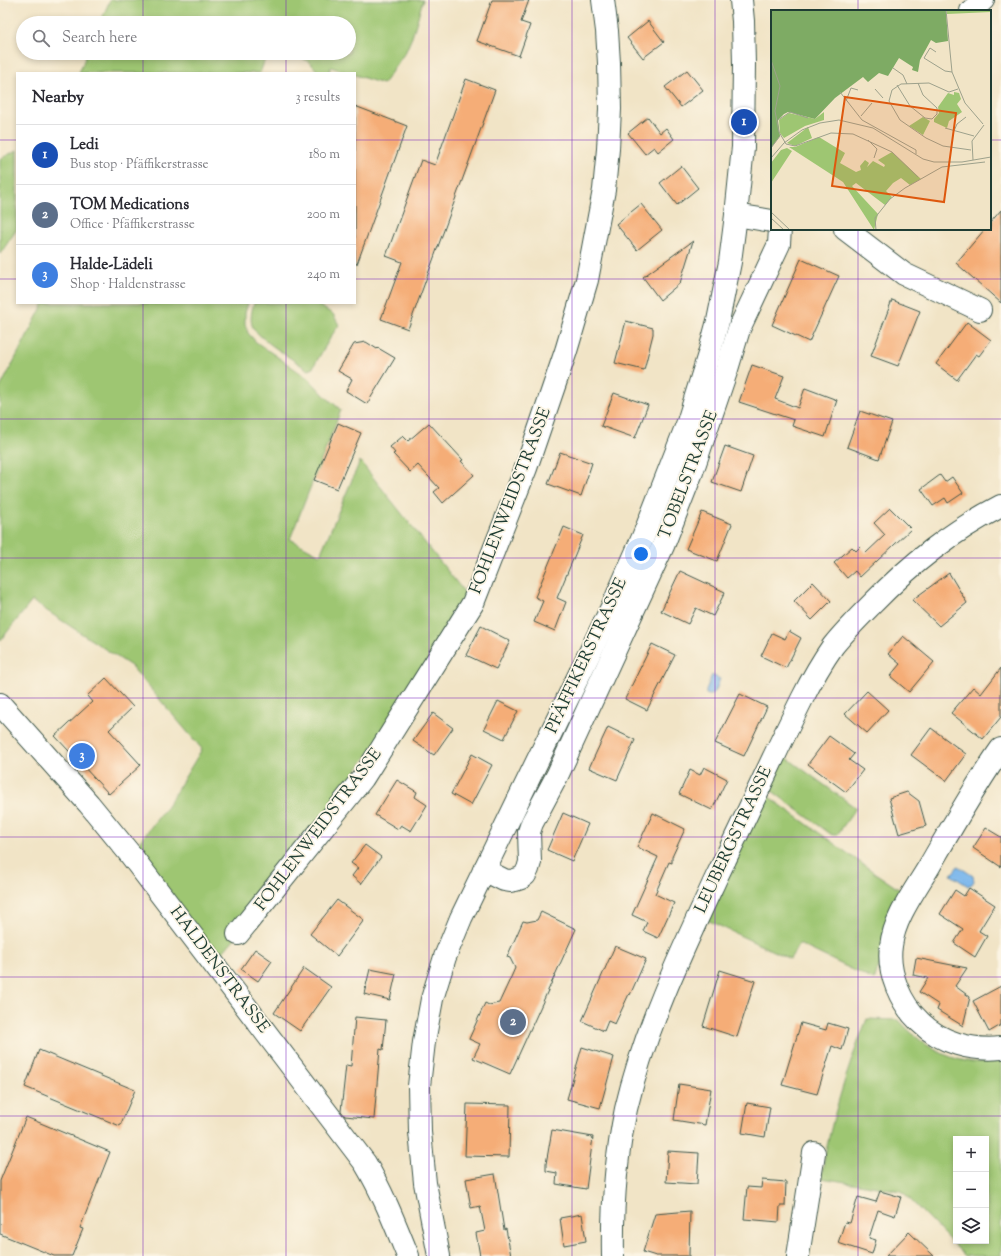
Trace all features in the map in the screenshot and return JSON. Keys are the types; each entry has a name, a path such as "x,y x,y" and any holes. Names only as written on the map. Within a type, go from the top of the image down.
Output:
{"street":[{"name":"FOHLENWEIDSTRASSE","path":"238,934 363,778 473,603 526,468 566,352 587,280 602,197 608,149 610,109 607,31 603,0"},
{"name":"PFÄFFIKERSTRASSE","path":"439,1256 425,1183 420,1132 419,1086 424,1042 432,999 445,958 461,918 612,605 643,537 688,422 718,321 730,262 736,215 744,122 743,21 741,0"},
{"path":"972,10 983,0"},
{"path":"736,215 771,221"},
{"name":"TOBELSTRASSE","path":"484,870 504,880 510,881 521,878 525,875 528,869 530,862 529,832 532,823 557,776 663,546 692,472 739,329 779,244 780,230"},
{"path":"845,230 904,274 980,310"},
{"name":"LEUBERGSTRASSE","path":"613,1256 614,1204 619,1155 626,1110 637,1068 653,1022 698,916 802,699 819,668 833,647 854,622 895,580 945,540 1001,506"},
{"name":"HALDENSTRASSE","path":"0,704 89,804 130,854 366,1163 388,1207 408,1256"},
{"path":"1001,749 976,785 912,896 896,927 891,947 895,983 901,998 911,1013 925,1027 954,1043 972,1048 1001,1048"},
{"path":"798,1256 814,1153"}],"green space":[{"path":"110,0 423,0 412,37 406,51 383,84 356,75 356,72 346,72 331,67 329,72 318,72 306,60 356,60 356,16 103,16"},
{"path":"84,60 265,60 260,72 79,72"},
{"path":"16,151 16,230 0,254 0,159"},
{"path":"43,304 248,304 245,313 245,324 248,333 256,342 309,379 341,410 290,539 320,555 360,461 473,603 265,902 213,964 130,854 168,805 202,749 131,666 32,601 0,641 0,388"},
{"path":"254,304 316,304 333,314 339,325 312,369 308,370 268,343 255,330 251,319"},
{"path":"783,755 856,808 837,835 832,835 768,788"},
{"path":"765,794 906,894 874,980 799,944 790,959 705,919"},
{"path":"867,1019 899,1020 909,1031 932,1048 945,1055 958,1059 972,1062 1001,1060 1001,1256 965,1256 953,1244 989,1244 989,1136 953,1136 953,1244 902,1191 821,1178 824,1158 846,1077"}],"water":[{"path":"712,675 720,679 714,693 709,695 706,694 706,690"},
{"path":"958,866 973,876 974,881 972,884 968,886 951,875"}],"building":[{"path":"492,0 529,0 521,22 530,25 519,56 477,41"},
{"path":"648,21 664,42 643,58 627,38"},
{"path":"687,70 703,90 681,107 665,87"},
{"path":"466,79 495,90 408,329 381,319 402,262 386,256 421,160 435,165"},
{"path":"356,106 407,126 356,264"},
{"path":"648,117 660,133 666,128 674,139 658,152 654,147 645,154 628,133"},
{"path":"681,166 698,188 677,205 660,183"},
{"path":"641,204 662,230 637,250 616,224"},
{"path":"1001,210 1001,303 956,263 984,230 991,230 991,222"},
{"path":"693,241 680,283 660,300 643,277"},
{"path":"801,259 839,276 809,342 772,325"},
{"path":"892,300 920,311 898,366 871,356"},
{"path":"626,321 653,328 653,334 644,370 615,363"},
{"path":"967,322 991,340 979,356 976,354 957,380 936,364"},
{"path":"366,342 395,358 367,404 346,391 352,379 338,371 354,344"},
{"path":"752,365 784,376 775,399 798,408 805,388 837,400 825,437 792,426 794,420 739,402"},
{"path":"614,393 648,405 635,438 601,426"},
{"path":"860,411 892,422 879,459 847,447"},
{"path":"338,423 361,433 337,489 314,480"},
{"path":"429,423 463,460 461,461 474,475 443,503 434,492 439,488 418,465 410,472 393,454 395,453 390,447 403,436 408,441"},
{"path":"725,446 753,456 741,492 712,482"},
{"path":"560,452 592,463 581,496 548,484"},
{"path":"940,475 945,482 952,477 963,493 948,503 945,498 933,506 921,489"},
{"path":"890,508 911,529 860,577 855,571 847,578 834,563 852,547 856,551 860,547 866,553 885,535 874,523"},
{"path":"702,512 732,524 717,561 686,549"},
{"path":"564,527 583,535 557,598 566,602 555,631 534,622 543,601 535,597"},
{"path":"680,571 725,592 713,616 696,608 688,624 661,611"},
{"path":"949,573 967,603 939,626 912,600"},
{"path":"813,582 831,601 812,620 794,601"},
{"path":"481,626 510,641 496,669 466,655"},
{"path":"789,631 801,638 786,668 761,656 772,633 785,639"},
{"path":"903,636 934,662 909,692 890,676 900,664 888,654"},
{"path":"652,644 675,655 647,710 625,699"},
{"path":"1001,668 1001,717 983,739 951,713 973,687 981,694"},
{"path":"106,678 133,707 109,730 141,765 109,794 55,736 92,702 87,696"},
{"path":"867,691 888,710 867,733 845,714"},
{"path":"740,694 767,707 744,756 715,743"},
{"path":"498,701 518,711 504,739 484,729"},
{"path":"433,713 453,728 434,755 413,741"},
{"path":"608,727 635,740 617,780 589,768"},
{"path":"931,728 966,754 946,781 911,755"},
{"path":"829,736 854,754 849,760 863,770 846,792 808,764"},
{"path":"472,754 492,765 471,805 451,794"},
{"path":"704,767 727,779 712,810 679,794 690,770 700,775"},
{"path":"397,780 417,792 415,797 427,805 411,831 401,825 398,829 375,815"},
{"path":"907,792 919,801 926,826 899,834 889,798"},
{"path":"563,813 588,824 572,861 547,850"},
{"path":"653,813 685,829 672,857 672,863 669,862 655,894 674,903 658,938 643,931 647,922 632,915 658,857 637,847"},
{"path":"986,828 1001,837 1001,867 973,848"},
{"path":"365,845 381,857 361,884 352,876 358,868 351,863"},
{"path":"969,888 995,905 979,931 987,936 975,957 954,943 963,929 940,914 955,890 964,896"},
{"path":"337,900 364,920 337,956 310,934"},
{"path":"541,912 576,929 510,1074 473,1058 480,1044 469,1039 485,1003 489,1005 499,1003 512,975 515,968 510,958 507,957 523,921 527,922 537,920"},
{"path":"615,946 646,959 615,1024 608,1021 604,1031 582,1021"},
{"path":"255,949 272,961 258,981 241,969"},
{"path":"916,958 967,968 955,986 970,997 963,1026 937,1010 939,1005 919,992 928,978 913,975"},
{"path":"304,968 331,987 300,1031 274,1013"},
{"path":"370,969 396,974 390,1000 364,994"},
{"path":"720,970 755,981 737,1037 703,1026"},
{"path":"1001,986 1001,1025 989,1032 973,1001"},
{"path":"355,1017 386,1020 383,1050 380,1049 374,1119 345,1116 341,1111 346,1065 351,1066"},
{"path":"801,1023 826,1030 828,1023 848,1029 842,1050 832,1046 817,1094 782,1085"},
{"path":"582,1047 614,1057 600,1108 567,1099"},
{"path":"39,1050 135,1090 120,1126 25,1087"},
{"path":"679,1084 711,1089 705,1125 674,1120"},
{"path":"747,1103 770,1107 765,1137 742,1133"},
{"path":"467,1104 510,1105 509,1157 465,1156"},
{"path":"26,1117 110,1152 80,1228 83,1229 72,1256 54,1256 0,1234 0,1181"},
{"path":"552,1130 593,1137 586,1189 556,1184 557,1173 546,1171"},
{"path":"668,1151 699,1153 697,1184 666,1182"},
{"path":"495,1174 504,1230 506,1229 511,1256 480,1256 476,1233 485,1231 480,1206 471,1208 466,1179"},
{"path":"762,1180 786,1182 785,1206 780,1206 779,1222 744,1219 747,1187 761,1188"},
{"path":"880,1191 901,1197 895,1216 878,1210 869,1238 876,1240 872,1254 838,1243 845,1222 850,1223 858,1197 876,1202"},
{"path":"690,1211 689,1256 656,1256 643,1252 655,1214"},
{"path":"582,1214 586,1241 564,1245 560,1218"},
{"path":"909,1232 934,1256 886,1256"}],"place":[{"name":"Ledi","path":"744,122"},
{"name":"Halde-Lädeli","path":"82,756"},
{"name":"TOM Medications","path":"513,1022"}]}
